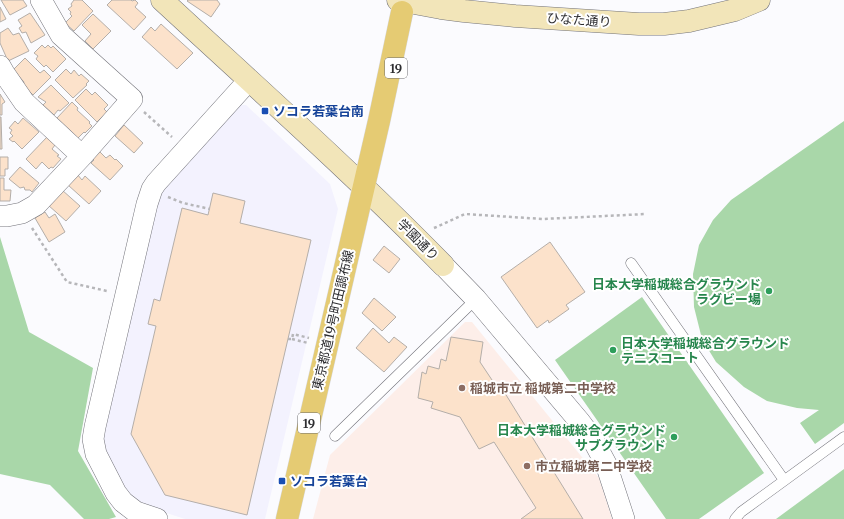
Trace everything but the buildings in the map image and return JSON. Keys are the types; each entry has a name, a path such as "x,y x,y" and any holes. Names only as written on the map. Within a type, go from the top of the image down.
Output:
{"main road":[{"name":"東京都道19号町田調布線","path":"287,519 404,9"}],"street":[{"path":"0,216 22,213 36,205 82,156 132,99 61,35 41,0"},
{"name":"学園通り","path":"162,0 338,162 416,237 476,299 592,438 606,464 624,519"},
{"name":"ひなた通り","path":"404,9 442,4 515,16 639,24 664,24 689,21 735,10 758,0"},
{"path":"0,66 24,102 82,156"},
{"path":"157,519 136,512 123,502 116,493 96,454 93,440 95,427 147,204 152,189 249,80"}],"lane":[{"path":"631,263 784,480"},
{"path":"335,436 476,299"},
{"path":"735,519 740,512 844,437"}],"path":[{"path":"139,108 164,130"},
{"path":"166,196 183,203 210,209"},
{"path":"416,237 465,214 543,219 646,214"},
{"path":"31,227 67,282 110,291"},
{"path":"305,342 290,339 293,334 312,338"}],"shaded area":[{"path":"239,105 246,105 330,184 338,209 265,519 185,519 139,504 130,498 104,451 103,436 153,209 166,185"},
{"name":"稲城市立 稲城第二中学校","path":"465,322 472,322 599,478 612,519 313,519 330,455"}],"green space":[{"name":"日本大学稲城総合グラウンド ラグビー場","path":"844,121 844,423 815,444 800,423 819,410 797,408 767,401 744,387 716,362 702,339 694,307 693,274 699,245 713,220 731,200"},
{"path":"0,237 29,332 93,368 78,451 116,517 109,519 84,519 50,485 0,474"},
{"name":"日本大学稲城総合グラウンド サブグラウンド","path":"642,297 764,473 699,519 666,519 555,360"},
{"path":"844,469 844,519 776,519"}],"place":[{"name":"ソコラ若葉台南","path":"265,111"},
{"name":"日本大学稲城総合グラウンド ラグビー場","path":"769,291"},
{"name":"日本大学稲城総合グラウンド テニスコート","path":"613,350"},
{"name":"稲城市立 稲城第二中学校","path":"462,388"},
{"name":"日本大学稲城総合グラウンド サブグラウンド","path":"674,437"},
{"name":"市立稲城第二中学校","path":"527,466"},
{"name":"ソコラ若葉台","path":"282,481"}]}
